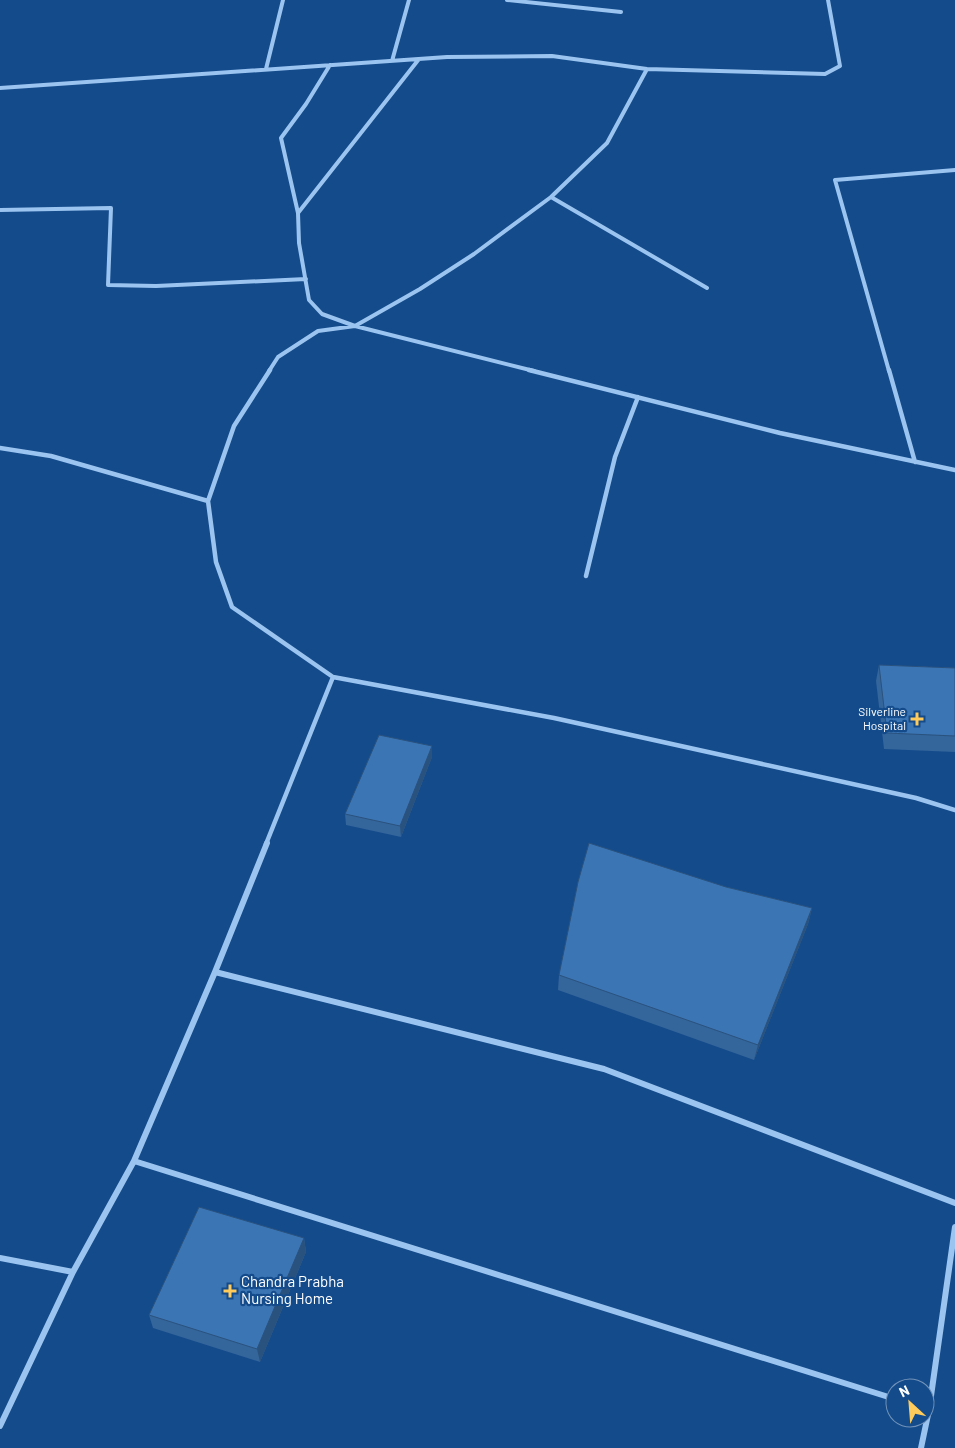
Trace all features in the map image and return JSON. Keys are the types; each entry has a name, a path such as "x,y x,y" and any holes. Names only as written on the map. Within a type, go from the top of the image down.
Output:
{"street":[{"path":"266,69 283,0"},
{"path":"392,61 410,0"},
{"path":"507,0 621,12"},
{"path":"0,88 419,59 552,56 647,69 825,74 840,66 828,0"},
{"path":"298,213 419,59"},
{"path":"330,65 306,104 281,138 298,213 299,243 309,300 322,314 355,326 780,433 955,470"},
{"path":"647,69 607,143 551,196 474,254 420,289 355,326 318,331 278,357 234,426 208,501 216,562 232,607 333,677 554,718 916,798 955,810"},
{"path":"915,462 835,180 955,170"},
{"path":"551,196 707,288"},
{"path":"0,210 111,208 108,286 306,280"},
{"path":"586,576 615,457 638,397"},
{"path":"0,448 52,456 208,501"},
{"path":"0,1426 73,1272 134,1161 214,972 333,677"},
{"path":"214,972 604,1069 955,1202"},
{"path":"134,1161 885,1397"},
{"path":"932,1378 955,1227"},
{"path":"0,1258 73,1272"},
{"path":"921,1448 924,1428"}],"building":[{"path":"879,665 955,668 955,736 887,733"},
{"path":"379,735 432,746 400,826 345,814"},
{"path":"589,843 726,887 812,908 758,1045 559,975 578,882"},
{"path":"199,1207 304,1238 257,1349 149,1315"}],"place":[{"name":"Silverline Hospital","path":"917,719"},
{"name":"Chandra Prabha Nursing Home","path":"230,1291"}]}
